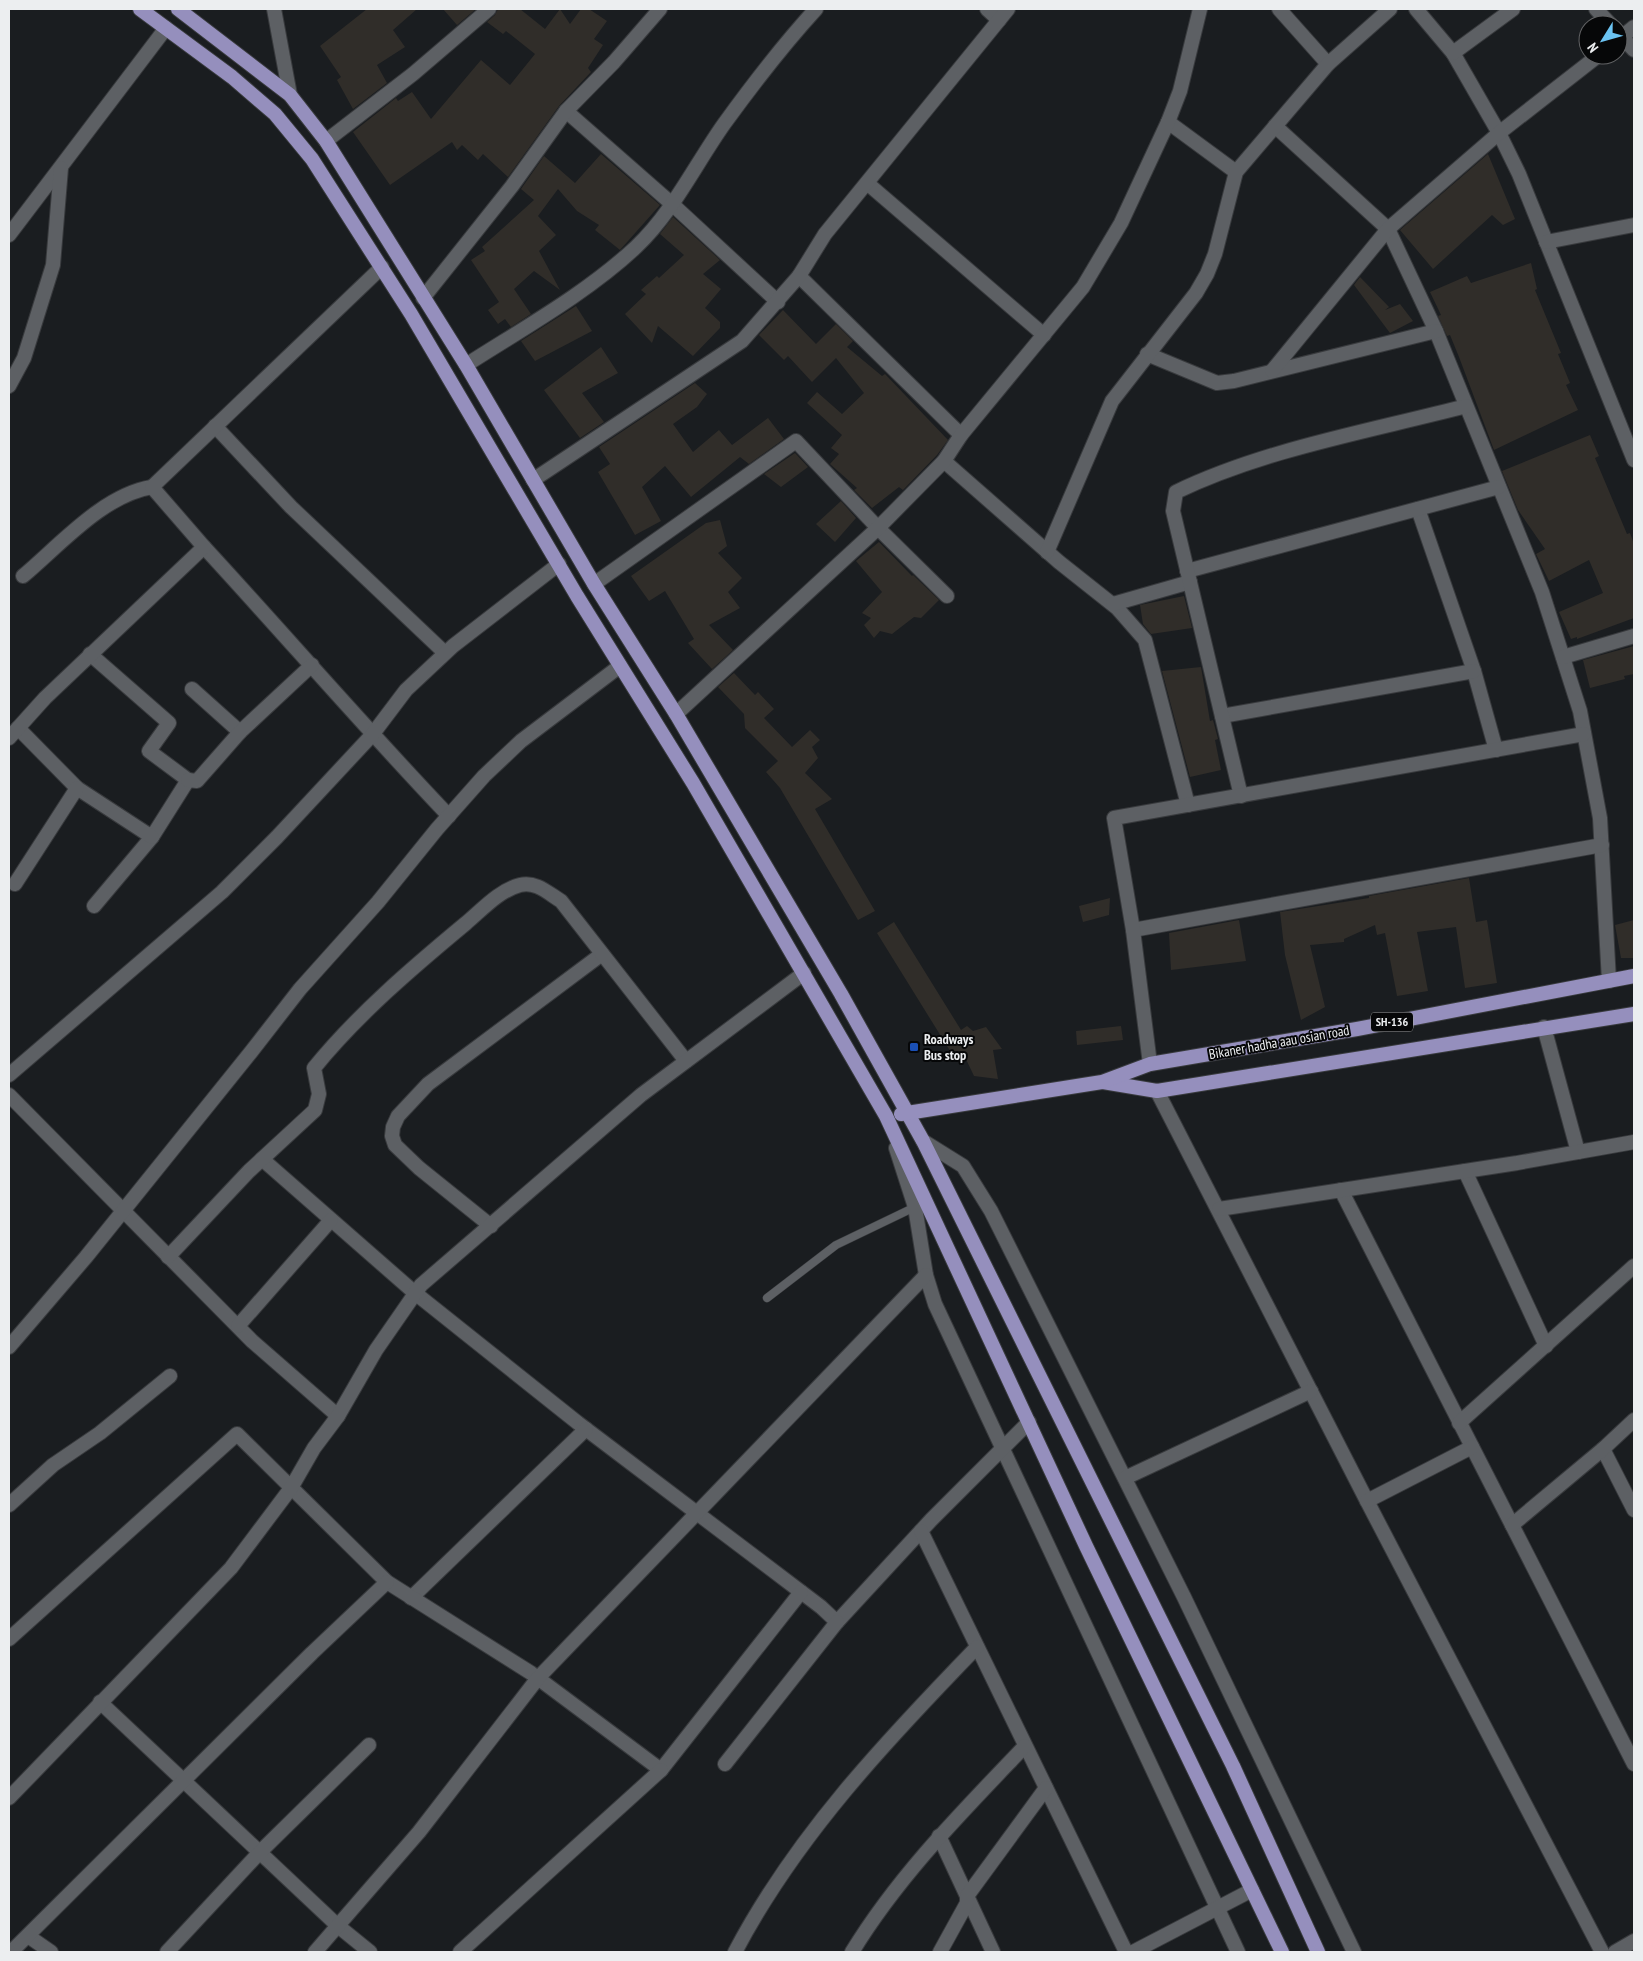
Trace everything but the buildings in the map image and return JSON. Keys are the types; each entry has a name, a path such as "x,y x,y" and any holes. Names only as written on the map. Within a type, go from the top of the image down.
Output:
{"main road":[{"path":"140,9 232,77 275,114 312,159 382,267 620,666 694,784 886,1116 1086,1546 1282,1952"},
{"path":"178,9 290,95 326,141 466,365 594,584 676,714 841,994 923,1141 1233,1766 1318,1952"},
{"path":"275,114 290,95"},
{"name":"Bikaner hadha aau osian road","path":"886,1116 1102,1082 1150,1064 1357,1029 1634,976"},
{"name":"Bikaner hadha aau osian road","path":"1102,1082 1157,1091 1544,1027 1634,1014"}],"street":[{"path":"274,9 290,95"},
{"path":"326,141 413,74 489,9"},
{"path":"466,365 568,300 636,246 672,204 730,117 781,48 816,9"},
{"path":"534,480 742,341 799,276 826,234 1004,14 987,9"},
{"path":"676,714 878,528 944,461 961,435 1083,287 1116,231 1168,122 1180,91 1200,9"},
{"path":"1279,9 1328,64"},
{"path":"1047,552 1112,401 1196,293 1207,274 1236,172 1328,64 1390,9"},
{"path":"1416,9 1453,53 1499,133 1546,242 1634,460"},
{"path":"1453,53 1513,9"},
{"path":"424,298 512,186 566,111 654,11"},
{"path":"9,235 166,28"},
{"path":"1272,371 1388,230 1499,133 1585,65"},
{"path":"566,111 672,204 778,302"},
{"path":"1168,122 1236,172"},
{"path":"1275,126 1388,230 1436,331 1542,592 1563,657 1584,734 1600,818 1609,980"},
{"path":"9,386 24,358 53,266 61,168"},
{"path":"867,182 1044,335"},
{"path":"1546,242 1634,226"},
{"path":"23,576 97,512 138,489 152,487 382,267"},
{"path":"799,276 961,435"},
{"path":"1147,354 1217,383 1234,381 1436,331"},
{"path":"1241,796 1173,511 1176,492 1204,479 1259,459 1466,406"},
{"path":"215,426 291,507 445,653"},
{"path":"594,584 796,441 878,528 947,596"},
{"path":"944,461 1047,552 1113,604 1145,640 1188,805"},
{"path":"152,487 312,665 372,735 449,816"},
{"path":"1113,604 1188,577 1418,508 1499,487"},
{"path":"1418,508 1474,671 1496,750"},
{"path":"152,837 77,788 13,733 45,698 90,654 204,547"},
{"path":"9,1075 222,892 277,838 372,735 406,690 445,653 559,564"},
{"path":"1563,657 1634,636"},
{"path":"90,654 169,723 149,751 188,780 197,781 240,732 312,665"},
{"path":"9,1347 86,1257 300,988 378,902 484,776 521,741 620,666"},
{"path":"1222,716 1474,671"},
{"path":"192,689 240,732"},
{"path":"1150,1064 1133,930 1114,818 1584,734"},
{"path":"94,906 152,837 188,780"},
{"path":"15,884 77,788"},
{"path":"1133,930 1602,845"},
{"path":"168,1257 262,1159 314,1110 319,1094 314,1068 332,1046 426,956 500,894 521,884 537,885 561,901 686,1061"},
{"path":"490,1226 419,1168 396,1145 392,1136 393,1126 408,1104 428,1084 602,954"},
{"path":"9,1798 231,1568 291,1488 314,1448 338,1416 376,1350 421,1285 641,1095 804,973"},
{"path":"1544,1027 1578,1152"},
{"path":"1157,1091 1367,1501 1602,1952"},
{"path":"9,1095 238,1326 338,1416"},
{"path":"886,1116 915,1207 926,1275 935,1304 1238,1952"},
{"path":"923,1141 963,1166 991,1210 1125,1478 1354,1952"},
{"path":"1219,1209 1466,1171 1634,1142"},
{"path":"262,1159 416,1293 586,1429 801,1592 837,1622"},
{"path":"1466,1171 1546,1346"},
{"path":"1340,1190 1634,1764"},
{"path":"238,1326 331,1220"},
{"path":"1459,1423 1634,1266"},
{"path":"315,1952 419,1832 538,1678 926,1275"},
{"path":"9,1505 53,1465 100,1433 170,1376"},
{"path":"1125,1478 1311,1391"},
{"path":"1512,1525 1604,1449 1634,1420"},
{"path":"725,1764 837,1622 921,1531 1029,1422"},
{"path":"411,1598 586,1429"},
{"path":"9,1639 237,1434 386,1582 538,1678 661,1770"},
{"path":"1367,1501 1472,1448"},
{"path":"1604,1449 1634,1510"},
{"path":"921,1531 1126,1952"},
{"path":"11,1952 312,1652 386,1582"},
{"path":"460,1952 661,1770 801,1592"},
{"path":"735,1952 759,1907 816,1826 888,1739 977,1647"},
{"path":"100,1702 338,1926 370,1952"},
{"path":"167,1952 260,1852 368,1745"},
{"path":"852,1952 872,1919 938,1836 1025,1746"},
{"path":"940,1952 967,1903 967,1896 1046,1788"},
{"path":"938,1836 993,1952"},
{"path":"1133,1952 1252,1890"},
{"path":"28,1936 51,1952"},
{"path":"1615,1952 1634,1941"}],"lane":[{"path":"767,1298 836,1245 915,1207"}],"place":[{"name":"Roadways Bus stop","path":"914,1047"}]}
